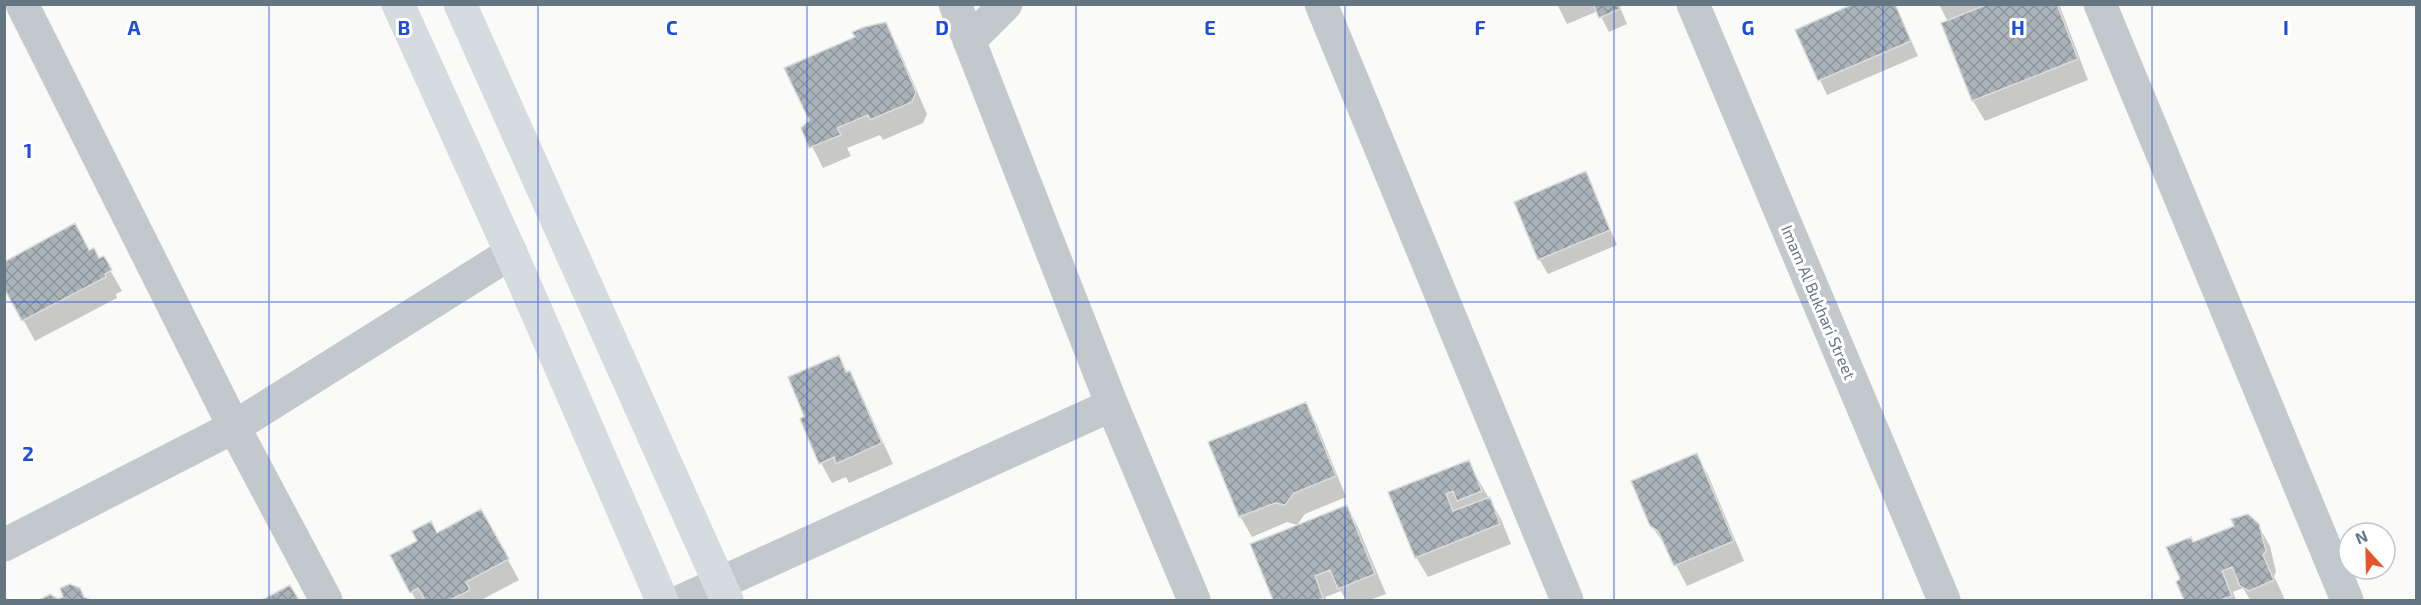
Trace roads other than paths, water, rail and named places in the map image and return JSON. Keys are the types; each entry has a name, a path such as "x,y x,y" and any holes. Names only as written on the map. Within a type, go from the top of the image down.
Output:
{"main road":[{"path":"398,4 511,253 662,600"},
{"path":"460,4 723,592"}],"street":[{"path":"22,4 234,427 326,600"},
{"path":"954,4 1112,405 1194,600"},
{"path":"969,41 1006,4"},
{"path":"1321,4 1567,600"},
{"name":"Imam Al Bukhari Street","path":"1693,4 1944,600"},
{"path":"2100,4 2347,600"},
{"path":"4,545 234,427 511,253"},
{"path":"683,600 723,592 1112,405"}]}
